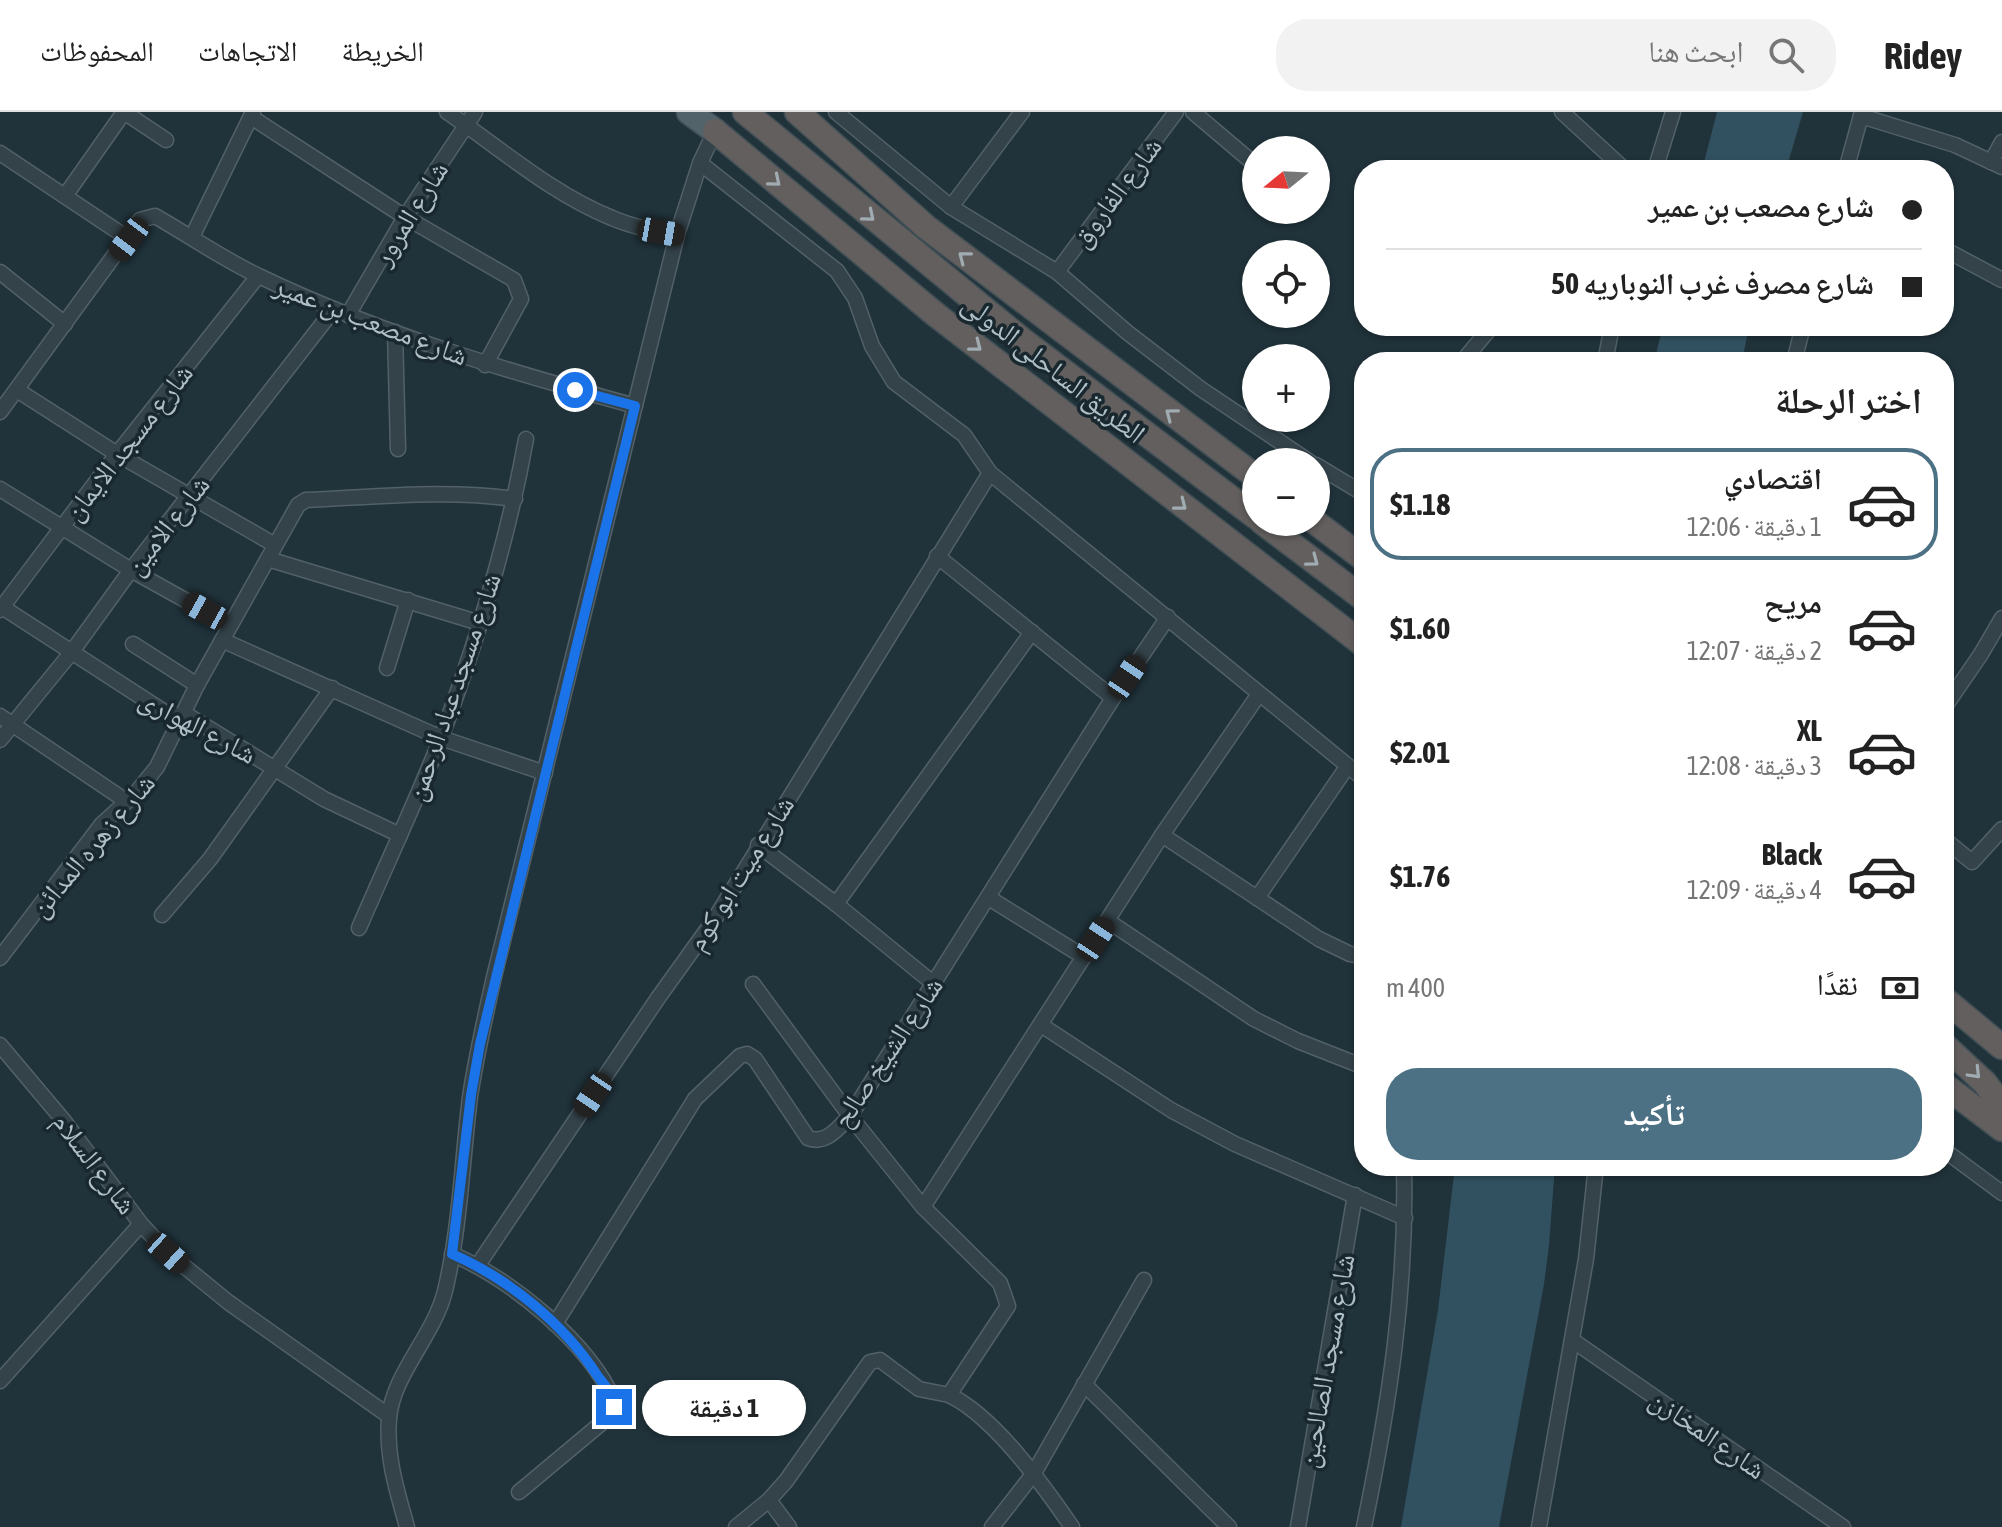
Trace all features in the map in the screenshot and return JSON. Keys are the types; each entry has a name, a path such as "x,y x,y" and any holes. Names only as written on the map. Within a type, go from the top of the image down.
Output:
{"highway":[{"path":"745,112 926,263 1242,506"},
{"name":"الطريق الساحلى الدولى","path":"808,116 926,227 1242,466"},
{"name":"الطريق الساحلى الدولى","path":"715,131 935,314 1354,637"},
{"path":"1330,533 1354,551"},
{"path":"1281,536 1354,591"},
{"path":"1954,1007 2002,1047"},
{"path":"1954,1054 1985,1083 2002,1106"},
{"path":"1954,1093 2002,1129"}],"main road":[{"path":"689,112 715,131"}],"street":[{"path":"65,196 124,112 166,140"},
{"path":"447,112 583,205 624,222 677,235"},
{"name":"شارع المرور","path":"341,312 475,112"},
{"path":"836,112 951,207 1057,272 1128,333 1201,389 1289,448"},
{"name":"شارع الفاروق","path":"1057,272 1176,112"},
{"path":"1193,112 1242,154"},
{"path":"1562,112 1613,160"},
{"path":"1658,160 1673,112"},
{"path":"1849,160 1862,114 1955,145 1997,164 2002,142"},
{"path":"192,237 252,115 405,217 514,280 521,299 485,365"},
{"path":"951,207 1014,115"},
{"path":"407,1527 391,1467 389,1416 395,1392 433,1326 445,1294 480,1044 677,235 700,163 715,131"},
{"path":"0,153 129,239"},
{"path":"700,163 837,271 855,298 872,346 894,382 964,435 990,473 1354,772"},
{"name":"شارع مصعب بن عمير","path":"0,412 140,220 155,216 258,276 341,312 485,365 635,406"},
{"path":"1954,254 2002,280"},
{"path":"0,272 65,324"},
{"name":"شارع مسجد الايمان","path":"1,608 117,454 258,276"},
{"name":"شارع الامين","path":"0,740 71,653 189,496 341,312"},
{"path":"395,332 398,449"},
{"path":"1470,352 1484,336"},
{"path":"17,390 117,454 275,545"},
{"name":"شارع مسجد عباد الرحمن","path":"359,928 441,738 480,623 515,499 526,439"},
{"path":"1330,472 1354,485"},
{"name":"شارع ميت ابو كوم","path":"478,1265 714,920 990,473"},
{"path":"0,489 131,570 230,625"},
{"name":"شارع زهره المدائن","path":"0,958 102,824 149,780 197,685 298,505 306,500 477,496 515,499"},
{"path":"937,556 1113,698"},
{"path":"268,559 480,623"},
{"path":"387,668 408,600"},
{"name":"شارع الهوارى","path":"1,608 169,715 187,715 324,799 400,835"},
{"name":"شارع الشيخ صالح","path":"555,1324 695,1099 740,1056 747,1054 755,1059 812,1140 825,1139 850,1116 1113,698 1168,617"},
{"path":"1954,693 2002,618"},
{"path":"836,904 1032,632"},
{"path":"222,640 441,738 545,773"},
{"path":"133,644 197,685"},
{"path":"162,915 210,859 332,688"},
{"path":"923,1207 1162,835 1259,694"},
{"path":"0,716 126,801"},
{"path":"1257,898 1347,767"},
{"path":"1954,848 1970,863 2002,829"},
{"path":"1162,835 1319,939 1354,955"},
{"path":"758,845 934,984"},
{"path":"989,898 1084,957"},
{"path":"1108,921 1254,1019 1354,1063"},
{"path":"753,984 850,1116 923,1207 1000,1283 1008,1306 949,1395"},
{"path":"1041,1025 1171,1110 1235,1144 1405,1218"},
{"name":"شارع السلام","path":"0,1045 64,1121 141,1224 192,1274 389,1416"},
{"path":"1954,1157 2002,1193"},
{"path":"1364,1527 1394,1366 1405,1218 1404,1176"},
{"path":"1539,1527 1586,1259 1595,1176"},
{"name":"شارع مسجد الصالحين","path":"1298,1527 1355,1195"},
{"path":"0,1381 141,1224"},
{"path":"452,1254 478,1265 518,1292 555,1324 587,1359 612,1396 614,1407 610,1416 519,1492"},
{"path":"992,1527 1034,1473 1144,1280"},
{"name":"شارع المخازن","path":"1572,1340 1843,1527"},
{"path":"736,1527 769,1500 786,1481 870,1362 880,1360 919,1389 949,1395 975,1411 1034,1473 1072,1527"},
{"path":"1084,1384 1229,1527"},
{"path":"769,1500 789,1527"}],"water":[{"path":"1717,112 1803,112 1789,160 1705,160"},
{"path":"1660,336 1747,336 1744,352 1656,352"},
{"path":"1454,1176 1554,1176 1544,1284 1499,1527 1401,1527 1438,1310"}],"route":[{"path":"575,390 635,406 494,977 471,1095 452,1254 478,1265 518,1292 555,1324 587,1359 612,1396 614,1407"}]}
